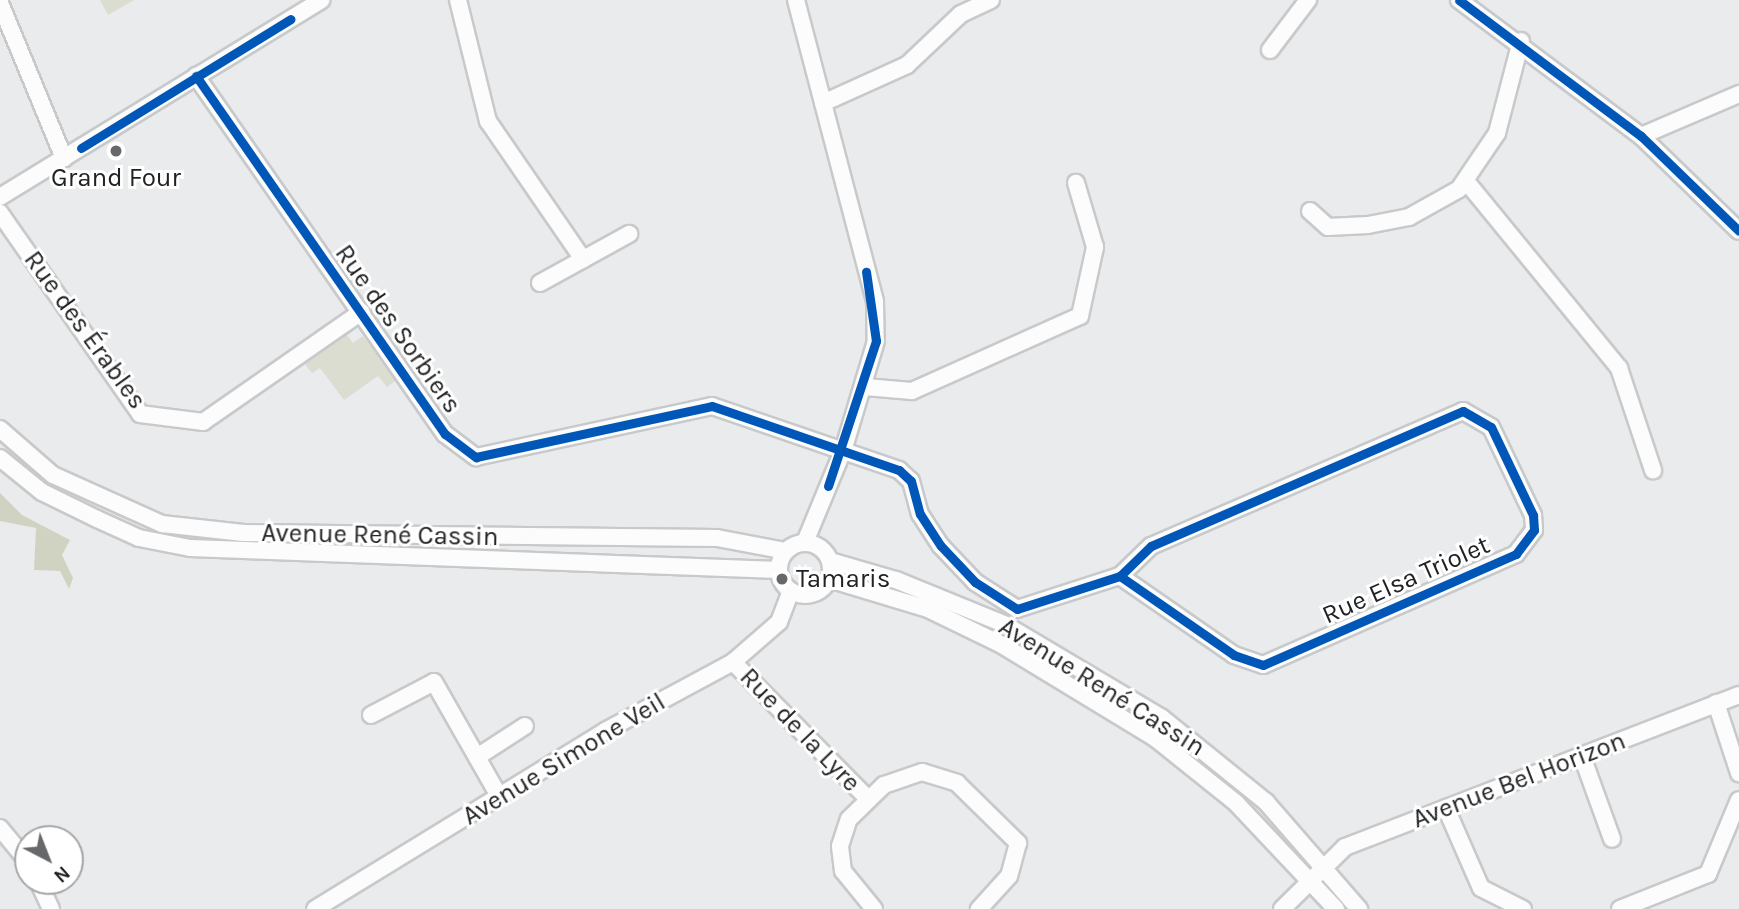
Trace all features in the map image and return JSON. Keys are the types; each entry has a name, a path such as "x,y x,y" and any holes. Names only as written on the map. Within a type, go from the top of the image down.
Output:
{"street":[{"path":"458,0 488,121 583,259"},
{"path":"796,0 866,272 876,341 865,387 844,448 804,542 786,551 779,570 791,591 817,592 829,579 830,561 821,547 804,542"},
{"path":"823,103 907,65 961,14 991,0"},
{"path":"1270,50 1308,0"},
{"path":"1459,0 1521,41 1641,136 1739,231"},
{"path":"0,197 197,76 311,2"},
{"path":"0,3 64,158"},
{"path":"1310,211 1328,227 1409,217 1466,181 1497,133 1521,41"},
{"name":"Rue des Sorbiers","path":"197,76 445,434 476,457 712,406 844,448"},
{"path":"1641,136 1739,93"},
{"path":"1466,181 1619,368 1653,470"},
{"path":"865,387 912,391 1080,316 1089,298 1096,247 1076,183"},
{"name":"Rue des Érables","path":"0,213 140,414 203,422 361,313"},
{"path":"541,283 629,234"},
{"name":"Rue Elsa Triolet","path":"844,448 878,459 911,481 920,514 941,546 975,582 1017,609 1120,576 1151,546 1463,411 1491,427 1533,515 1534,530 1516,554 1263,665 1234,655 1120,576"},
{"name":"Avenue René Cassin","path":"0,429 53,475 89,496 173,525 244,533 717,538 786,551"},
{"name":"Avenue René Cassin","path":"0,458 42,492 97,519 139,538 190,548 779,570"},
{"name":"Avenue René Cassin","path":"830,561 896,580 1006,625 1162,718 1236,774 1321,864 1359,909"},
{"name":"Avenue René Cassin","path":"829,579 940,615 1154,738 1236,803 1336,909"},
{"name":"Avenue Simone Veil","path":"315,909 499,796 733,662 779,622 791,591"},
{"name":"Rue de la Lyre","path":"733,662 866,797"},
{"path":"371,715 434,682 499,796"},
{"name":"Avenue Bel Horizon","path":"1282,909 1310,880 1321,864 1345,847 1739,695"},
{"path":"1716,703 1739,773"},
{"path":"477,757 525,726"},
{"path":"1582,756 1612,839"},
{"name":"Rue de la Lyre","path":"874,909 852,888 840,846 849,818 866,797 903,775 939,774 957,783 1018,843 1010,876 979,909"},
{"path":"1620,909 1708,874 1739,800"},
{"path":"1446,808 1481,888 1523,909"},
{"path":"0,828 14,845"}],"shaded area":[{"path":"100,0 134,0 108,15"},
{"path":"346,334 353,343 363,336 395,381 387,387 378,376 344,400 320,368 312,373 305,364"}],"green space":[{"path":"0,493 22,515 70,540 62,555 73,578 69,589 60,571 34,570 36,528 0,521"}],"cycle path":[{"path":"1459,0 1641,136 1739,231"},
{"path":"81,148 291,19"},
{"path":"196,76 445,434 476,457 712,406 899,470 911,481 920,514 941,546 975,582 1017,609 1120,576 1151,546 1463,411 1491,427 1533,515 1534,530 1516,554 1263,665 1234,655 1120,576"},
{"path":"828,486 876,341 866,272"}],"place":[{"name":"Grand Four","path":"116,151"},
{"name":"Tamaris","path":"782,579"}]}
